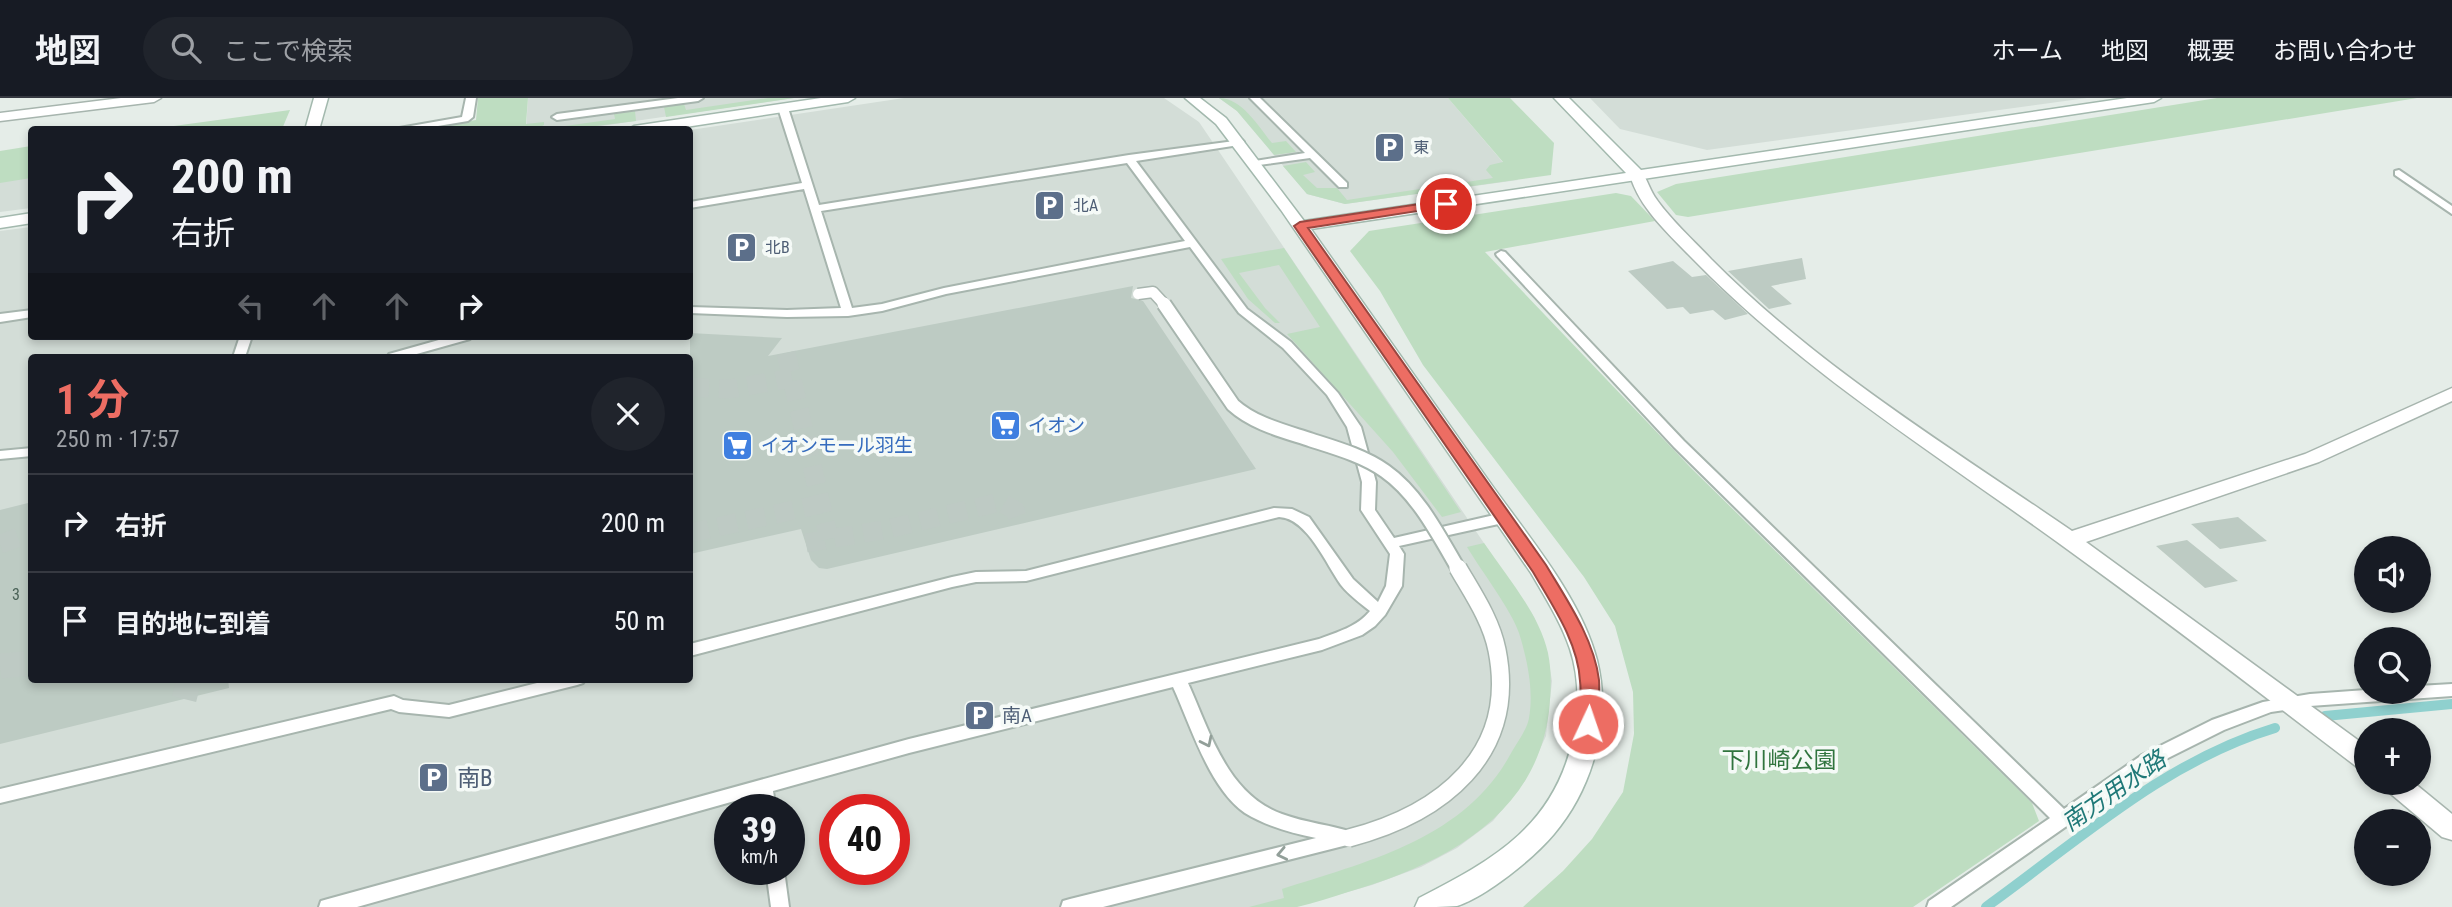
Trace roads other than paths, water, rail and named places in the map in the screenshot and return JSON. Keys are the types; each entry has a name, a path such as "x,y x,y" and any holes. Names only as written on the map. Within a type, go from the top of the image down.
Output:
{"street":[{"path":"0,117 154,98"},
{"path":"313,126 321,98"},
{"path":"657,126 848,98"},
{"path":"1192,98 1222,121 1300,226 1540,569 1569,620 1582,650 1590,680 1586,740 1576,777 1558,812 1534,840 1509,862 1429,907"},
{"path":"1561,98 1637,174 1640,188 1651,203 1698,256 1797,345 1877,406 2069,540 2354,751"},
{"path":"1300,226 2154,98"},
{"path":"0,222 28,218"},
{"path":"2069,540 2312,458 2452,394"},
{"path":"2410,795 2452,830"}],"lane":[{"path":"419,126 465,119 468,117 471,98"},
{"path":"557,117 698,98"},
{"path":"1255,98 1343,185"},
{"path":"646,106 650,126"},
{"path":"783,107 848,312"},
{"path":"815,209 1238,142"},
{"path":"1255,164 1313,155"},
{"path":"328,907 909,746 1327,642 1356,631 1380,611 1394,586 1397,554 1368,510 1369,481 1354,427 1332,393 1287,345 1244,311 1129,158"},
{"path":"2399,173 2452,211"},
{"path":"693,205 807,186"},
{"path":"693,310 794,315 848,312 906,304 944,291 1192,243"},
{"path":"1501,254 1679,444 2063,819"},
{"path":"1070,907 1349,838 1406,820 1469,774 1490,743 1501,709 1501,665 1493,632 1486,616 1413,498 1396,479 1370,463 1244,414 1233,405 1159,296 1153,292 1138,294"},
{"path":"0,318 28,314"},
{"path":"403,354 452,340"},
{"path":"0,454 28,452"},
{"path":"693,649 952,582 975,577 1026,576 1274,513 1290,512 1308,524 1348,583 1380,611"},
{"path":"1392,543 1503,519"},
{"path":"1178,680 1227,783 1245,803 1286,823 1349,838"},
{"path":"0,796 394,702 399,706 449,711 561,683"},
{"path":"1936,907 2148,760 2218,725 2269,706 2452,690"},
{"path":"764,785 765,794"},
{"path":"777,885 780,907"}],"waterway":[{"name":"南方用水路","path":"2325,716 2452,704"},
{"name":"南方用水路","path":"1986,907 2159,782 2235,742 2275,728"}],"tunnel":[{"path":"786,353 792,378"},
{"path":"693,387 730,389 792,378"},
{"path":"792,378 821,504"},
{"path":"806,543 888,529 1000,502 1015,510 1020,524"},
{"path":"693,532 821,504"},
{"path":"821,504 829,539"},
{"path":"0,544 28,534"},
{"path":"0,666 28,663"},
{"path":"184,699 188,683"}],"place":[{"name":"東","path":"1390,147"},
{"name":"北A","path":"1050,205"},
{"name":"北B","path":"742,247"},
{"name":"イオン","path":"1005,425"},
{"name":"イオンモール羽生","path":"738,445"},
{"name":"南A","path":"979,715"},
{"name":"南B","path":"434,778"}],"park label":[{"name":"下川崎公園","path":"1779,760"}]}
